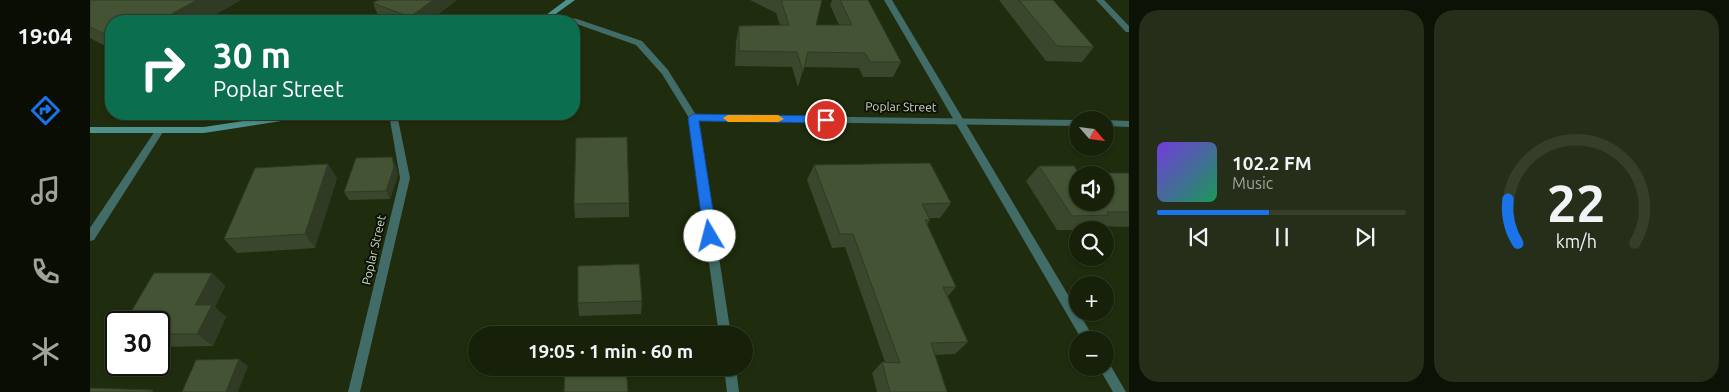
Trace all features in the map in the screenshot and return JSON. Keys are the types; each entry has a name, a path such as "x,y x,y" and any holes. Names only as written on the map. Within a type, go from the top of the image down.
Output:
{"main road":[{"path":"552,15 571,0"},
{"path":"90,130 204,130 268,120"}],"street":[{"path":"888,0 1084,331"},
{"path":"1100,0 1129,30"},
{"path":"580,23 639,43 665,72 693,118 724,326"},
{"name":"Poplar Street","path":"693,118 1069,123"},
{"name":"Poplar Street","path":"354,392 405,178 394,120"},
{"path":"1114,123 1129,124"},
{"path":"90,237 160,130"},
{"path":"731,376 733,392"},
{"path":"1110,376 1120,392"}],"building":[{"path":"90,0 197,0 170,15 105,15 105,34 90,27"},
{"path":"378,0 433,0 413,15 405,15 373,3"},
{"path":"781,0 822,0 816,25 852,25 840,0 868,0 901,62 870,62 865,53 808,52 803,72 797,52 739,51 739,26 789,25"},
{"path":"1019,0 1053,0 1094,47 1057,46"},
{"path":"627,137 629,203 574,204 576,138"},
{"path":"392,157 394,167 386,191 344,192 356,158"},
{"path":"930,163 951,203 922,204 930,220 925,220 956,287 943,287 968,342 931,343 947,392 890,392 882,362 900,363 853,234 840,234 814,165"},
{"path":"328,164 305,234 224,239 255,168"},
{"path":"1039,166 1069,166 1069,211 1114,211 1114,173 1129,173 1129,212 1107,212 1109,215 1072,216"},
{"path":"639,264 642,301 578,303 578,266"},
{"path":"154,273 212,273 195,305 212,305 197,334 170,334 170,311 132,311"},
{"path":"239,359 226,392 182,392 196,360"},
{"path":"565,376 627,376 628,392 564,392"},
{"path":"90,388 153,390 152,392 90,392"}],"slow traffic":[{"path":"728,118 778,119"}],"route":[{"path":"710,236 693,118 826,120"}]}
